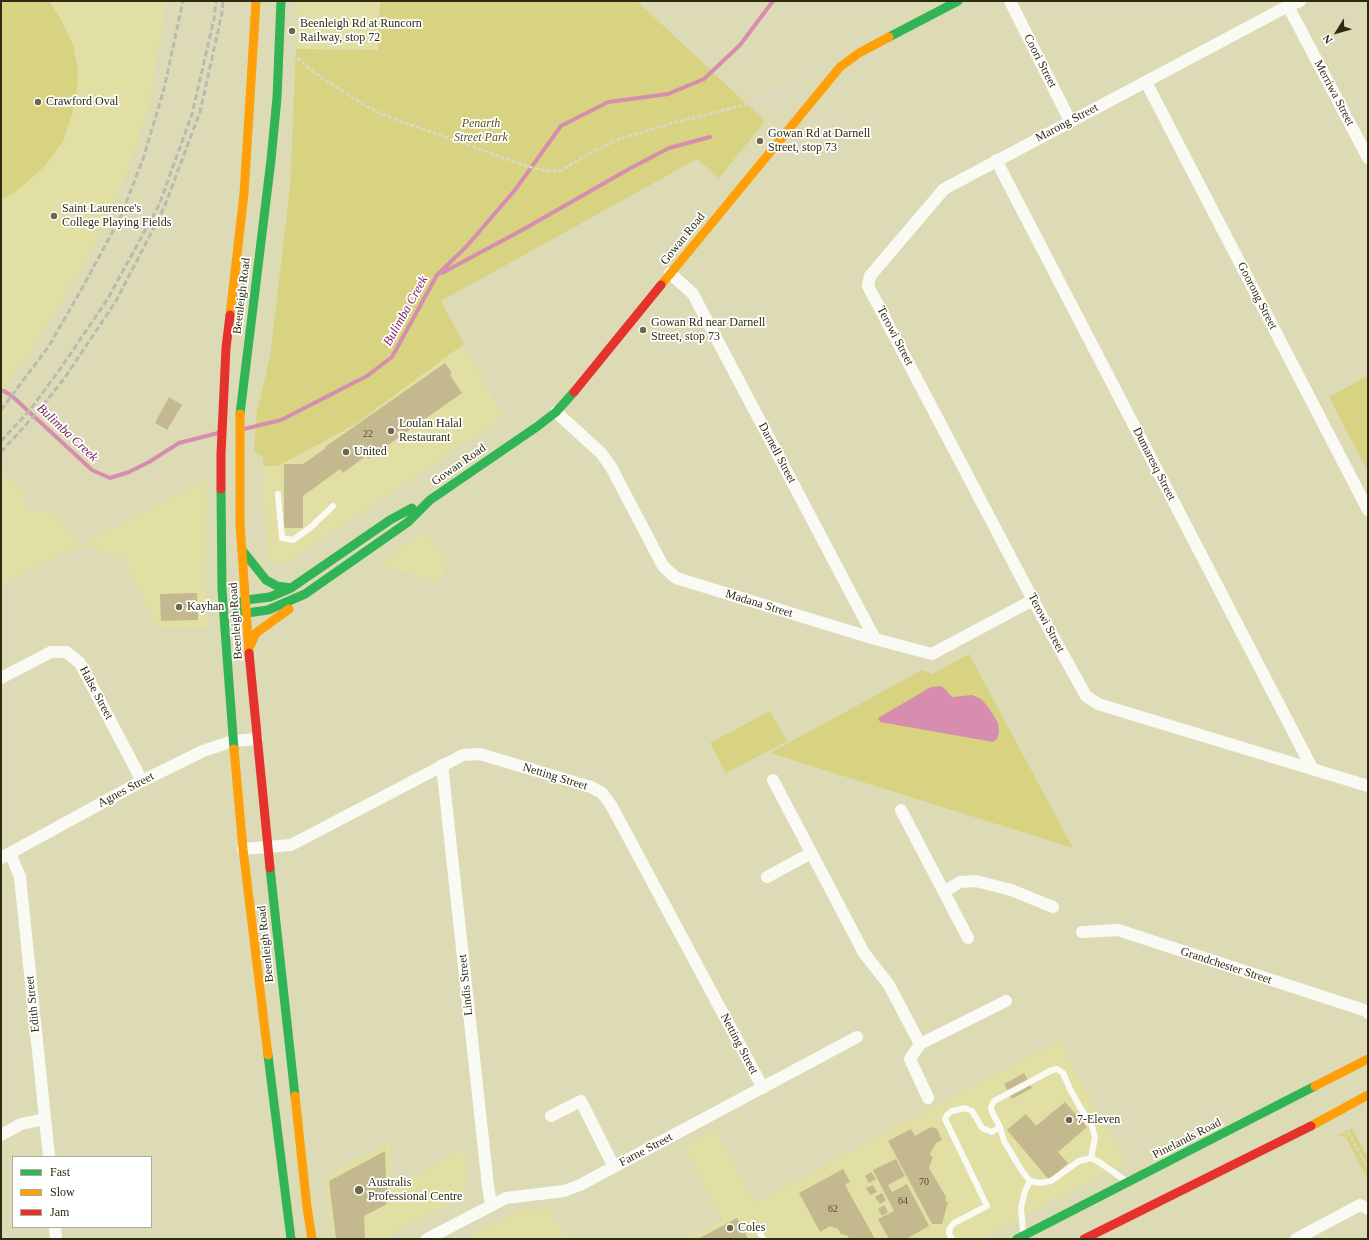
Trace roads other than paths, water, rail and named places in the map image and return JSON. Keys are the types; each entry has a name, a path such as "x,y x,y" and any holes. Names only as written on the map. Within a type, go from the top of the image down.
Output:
{"main road":[{"name":"Beenleigh Road","path":"256,1 244,194 226,348 221,454 222,590 233,741 243,849 291,1239"},
{"name":"Beenleigh Road","path":"281,1 277,98 272,152 240,409 238,453 242,550 257,739 307,1207 312,1239"},
{"name":"Gowan Road","path":"223,609 248,612 268,610 276,608 305,594 408,522 430,500 556,412 840,67 859,53 958,1"},
{"name":"Gowan Road","path":"223,609 246,600 270,596 291,588 390,520 430,500"},
{"path":"242,550 266,580 277,586 291,588"},
{"path":"249,649 256,633 293,607 305,594"},
{"name":"Pinelands Road","path":"1020,1237 1368,1059"},
{"path":"1084,1239 1338,1112 1368,1095"}],"street":[{"name":"Coori Street","path":"1010,1 1070,121"},
{"name":"Marong Street","path":"868,286 870,276 944,189 996,160 1300,1"},
{"name":"Merriwa Street","path":"1288,6 1368,158"},
{"name":"Goorong Street","path":"1146,82 1368,510"},
{"name":"Dumaresq Street","path":"996,160 1312,768"},
{"name":"Darnell Street","path":"670,273 693,294 875,640"},
{"name":"Terowi Street","path":"868,286 1033,600 1086,696 1098,704 1368,786"},
{"name":"Madana Street","path":"556,412 601,453 611,467 663,566 676,578 875,640 932,654 1033,600"},
{"name":"Halse Street","path":"1,678 51,652 66,652 80,663 142,781"},
{"name":"Agnes Street","path":"6,855 142,781 203,751 233,741 257,739"},
{"name":"Netting Street","path":"243,849 291,845 463,755 480,754 591,787 602,793 611,805 763,1088"},
{"name":"Lindis Street","path":"442,765 491,1204"},
{"path":"773,780 864,954 889,985 920,1044"},
{"path":"901,810 968,938"},
{"path":"767,877 812,853"},
{"name":"Edith Street","path":"6,855 20,877 49,1156"},
{"path":"944,892 960,882 976,881 1011,890 1053,908"},
{"name":"Grandchester Street","path":"1082,932 1118,930 1368,1013"},
{"path":"928,1098 910,1059 920,1044 1006,1001"},
{"name":"Farne Street","path":"427,1239 443,1235 491,1204 506,1198 564,1190 580,1185 857,1037"},
{"path":"551,1116 581,1101 614,1167"},
{"path":"1,1135 21,1124 45,1119"},
{"path":"1296,1239 1360,1205 1368,1208"},
{"path":"55,1228 56,1239"}],"lane":[{"path":"278,494 282,538 293,540 311,527 333,506"},
{"path":"1091,1158 1094,1137 1091,1122 1081,1109 1063,1073 1057,1070 1052,1070 994,1100 991,1107 992,1112 1000,1127 1004,1141 1012,1156 1030,1181 1040,1183 1051,1181 1079,1160 1091,1158 1128,1183"},
{"path":"952,1239 949,1233 954,1222 987,1206 945,1120 947,1115 959,1108 965,1108 972,1111 982,1128 992,1132 1000,1127"},
{"path":"1020,1237 1021,1208 1025,1191 1030,1181"},
{"path":"758,1229 763,1239"}],"waterway":[{"name":"Bulimba Creek","path":"244,429 281,420 367,376 392,357 437,275 466,247 515,190 561,126 608,102 668,94 704,79 740,45 773,1"},
{"path":"442,273 669,148 710,137"},
{"name":"Bulimba Creek","path":"1,391 4,391 12,396 92,470 110,478 129,472 149,462 179,443 218,433"}],"railway":[{"path":"1,410 49,346 121,216 143,159 164,89 183,1"},
{"path":"1,441 29,411 58,372 107,300 159,205 192,114 214,19 216,1"},
{"path":"1,452 34,416 64,379 116,301 164,208 200,112 222,13 223,1"}],"place":[{"name":"Beenleigh Rd at Runcorn Railway, stop 72","path":"292,31"},
{"name":"Crawford Oval","path":"38,102"},
{"name":"Gowan Rd at Darnell Street, stop 73","path":"760,141"},
{"name":"Saint Laurence's College Playing Fields","path":"54,216"},
{"name":"Gowan Rd near Darnell Street, stop 73","path":"643,330"},
{"name":"Loulan Halal Restaurant","path":"391,431"},
{"name":"United","path":"346,452"},
{"name":"Kayhan","path":"179,607"},
{"name":"7-Eleven","path":"1069,1120"},
{"name":"Australis Professional Centre","path":"359,1190"},
{"name":"Coles","path":"730,1228"}],"park label":[{"name":"Penarth Street Park","path":"481,131"}]}
